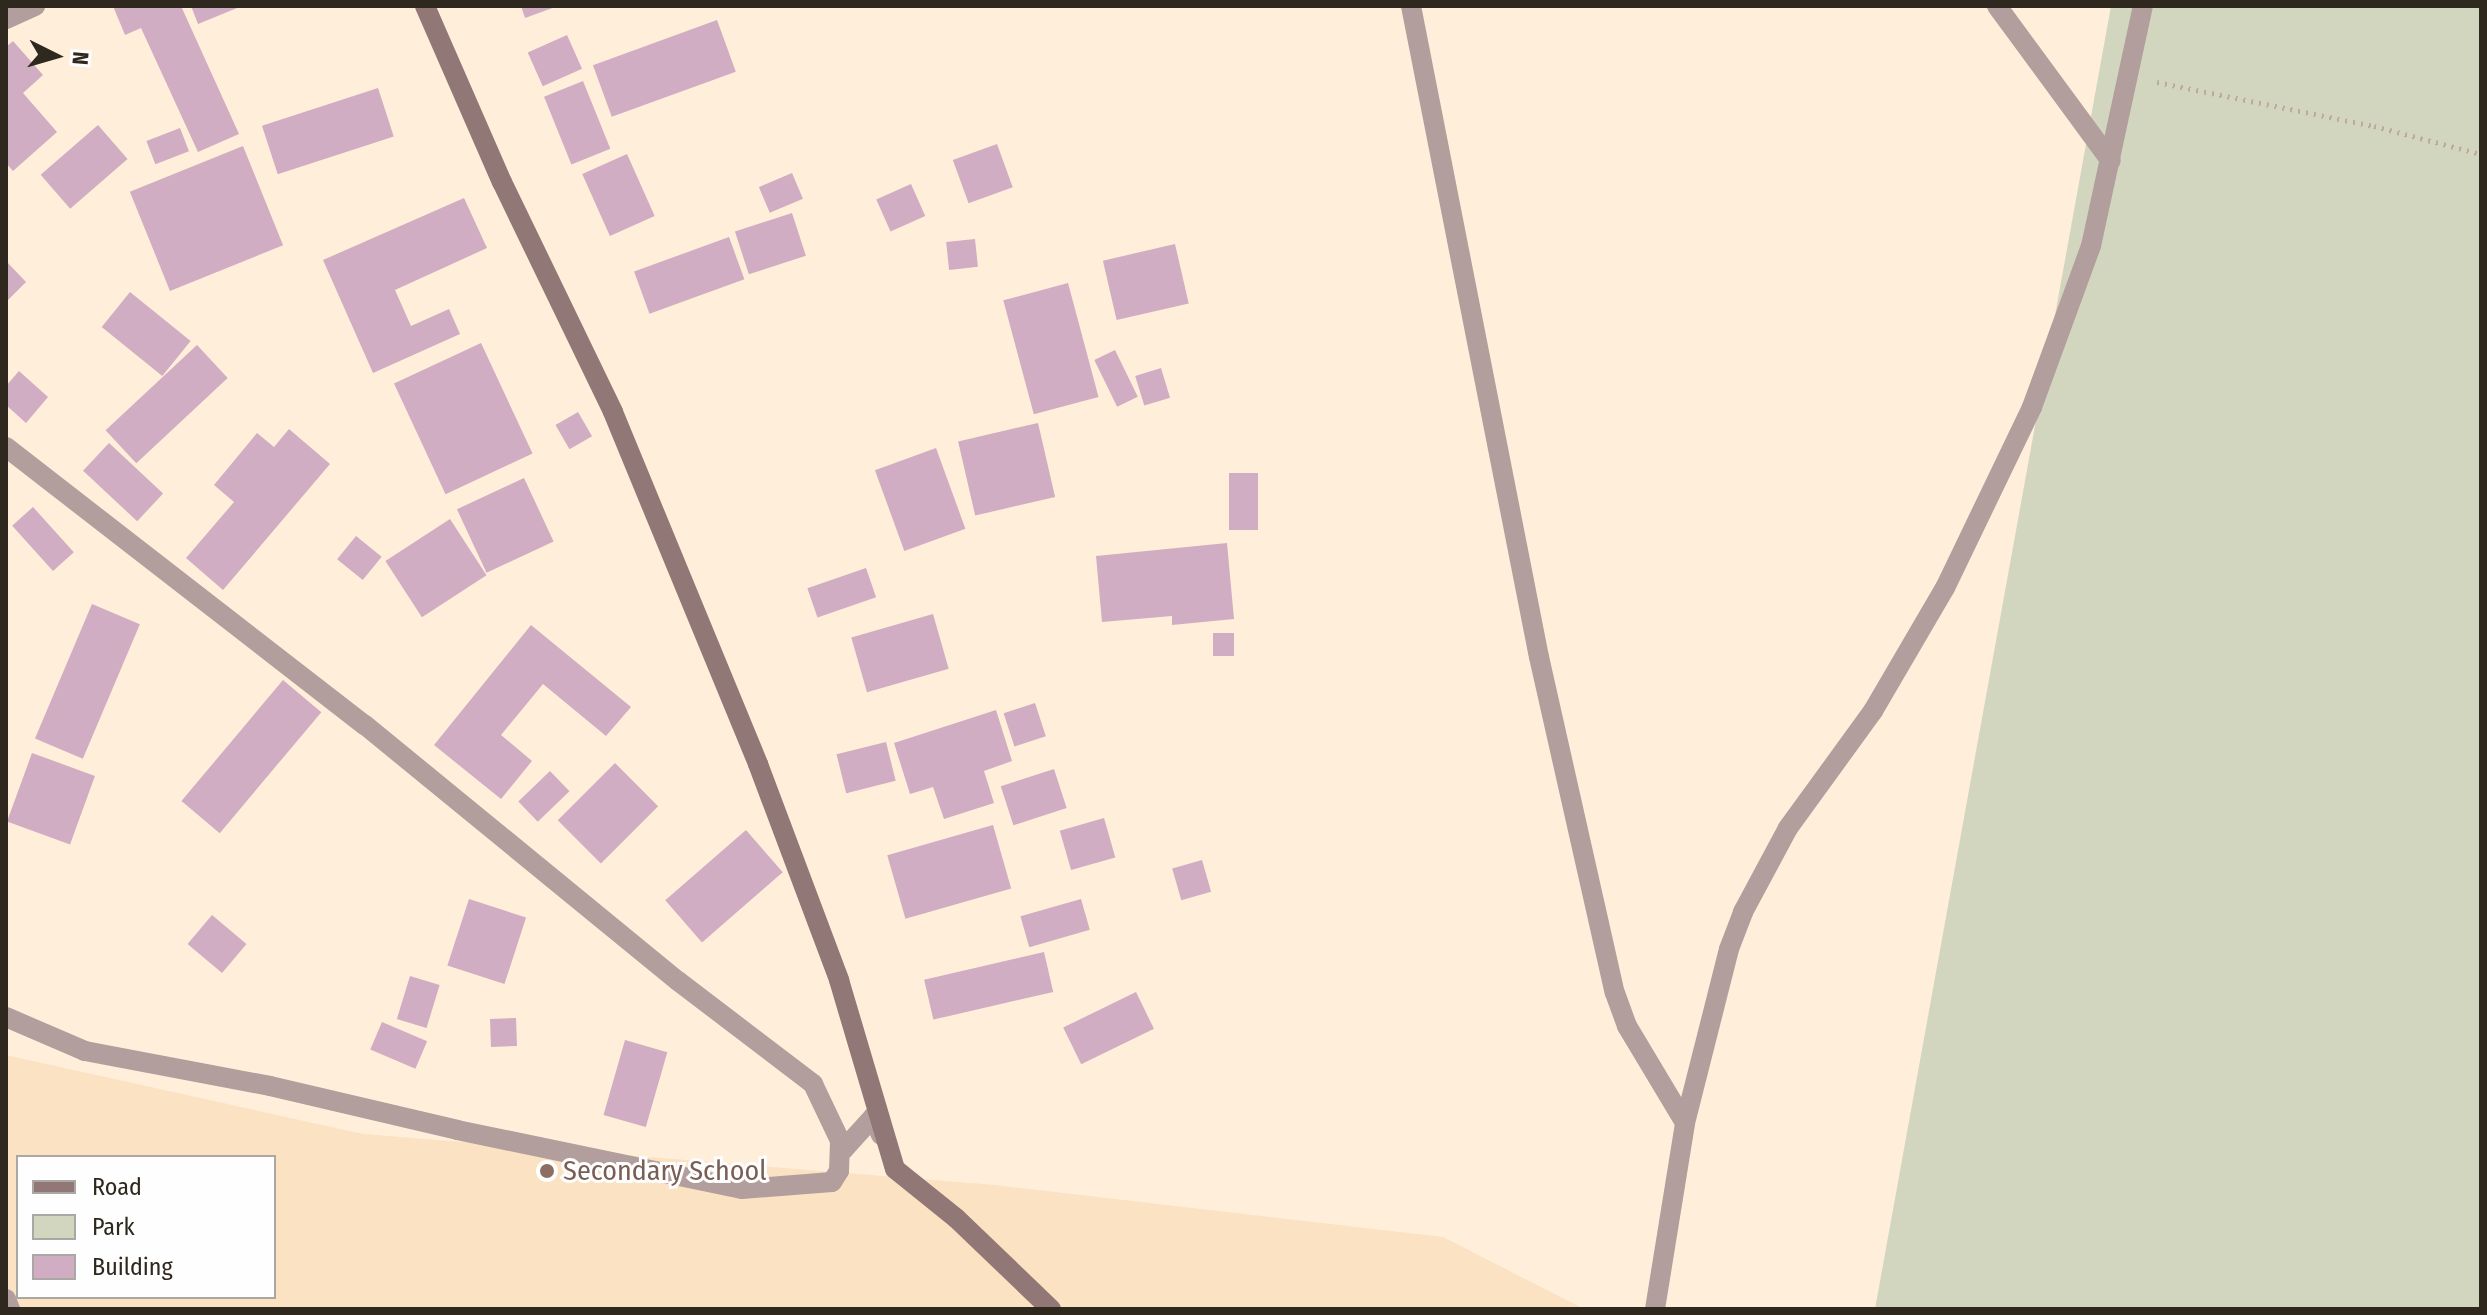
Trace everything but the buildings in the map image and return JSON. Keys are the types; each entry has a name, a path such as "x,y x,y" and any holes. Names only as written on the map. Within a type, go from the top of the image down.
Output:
{"main road":[{"path":"425,6 502,182 613,412 758,764 839,980 895,1169 956,1218 1051,1309"}],"street":[{"path":"6,19 35,6"},
{"path":"1411,6 1539,657 1615,993 1627,1026 1685,1123"},
{"path":"1997,6 2111,161"},
{"path":"1655,1309 1685,1123 1729,949 1743,912 1788,828 1873,711 1965,546 2032,407 2091,246 2143,6"},
{"path":"6,447 376,734 678,981 813,1084 844,1149"},
{"path":"6,1017 85,1051 270,1086 457,1130 742,1189 832,1182 839,1171 840,1143 844,1149"},
{"path":"844,1149 873,1117 895,1169"},
{"path":"6,1299 10,1309"}],"path":[{"path":"2129,76 2374,126 2481,154"}],"shaded area":[{"name":"Secondary School","path":"6,1055 363,1134 995,1185 1443,1237 1584,1309 6,1309"}],"green space":[{"path":"2111,6 2481,6 2481,1309 1875,1309"}],"place":[{"name":"Secondary School","path":"547,1171"}]}
